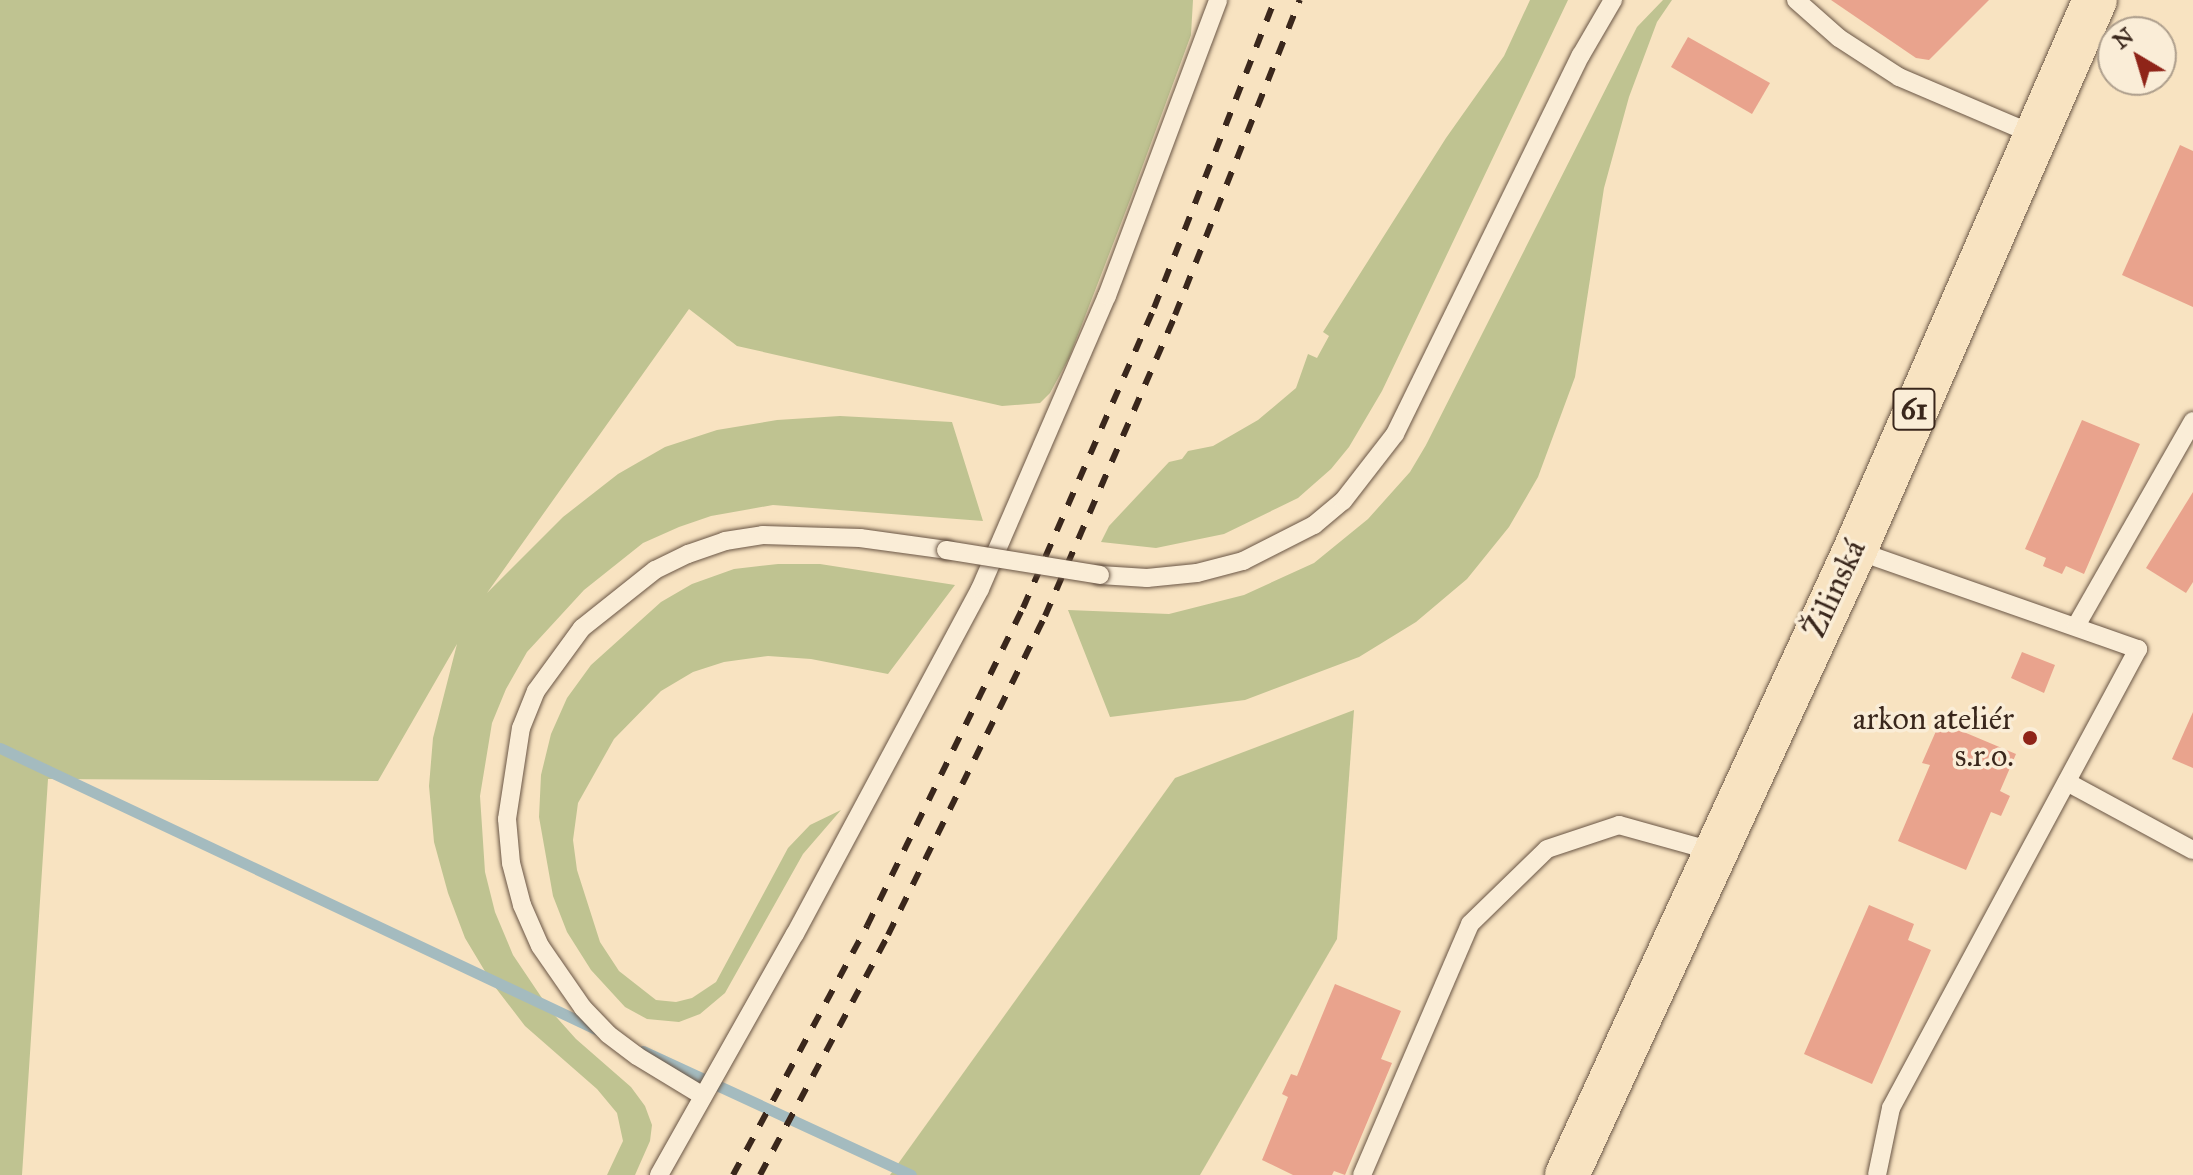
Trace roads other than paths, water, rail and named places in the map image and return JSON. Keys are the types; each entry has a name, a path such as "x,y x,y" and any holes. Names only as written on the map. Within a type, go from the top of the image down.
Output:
{"main road":[{"name":"Žilinská","path":"1567,1175 1855,550 2037,136 2086,5"}],"lane":[{"path":"659,1175 913,719 980,589 1107,296 1218,0"},
{"path":"703,1096 637,1056 608,1034 583,1008 540,946 522,905 511,863 507,819 521,728 536,691 582,628 655,570 725,541 763,535 860,538 1100,575 1147,578 1197,573 1243,561 1314,525 1343,501 1395,434 1581,55 1613,0"},
{"path":"1796,0 1839,38 1899,77 2037,136"},
{"path":"2076,626 2193,421"},
{"path":"1855,550 2138,649 1891,1108 1877,1175"},
{"path":"2067,782 2193,850"},
{"path":"1362,1175 1470,924 1547,849 1619,825 1716,852"}],"waterway":[{"path":"0,748 598,1030"},
{"path":"643,1051 911,1175"}],"railway":[{"path":"733,1175 867,926 1023,608 1154,308 1275,0"},
{"path":"760,1175 888,935 1045,616 1175,315 1300,0"}],"place":[{"name":"arkon ateliér s.r.o.","path":"2030,738"}]}
